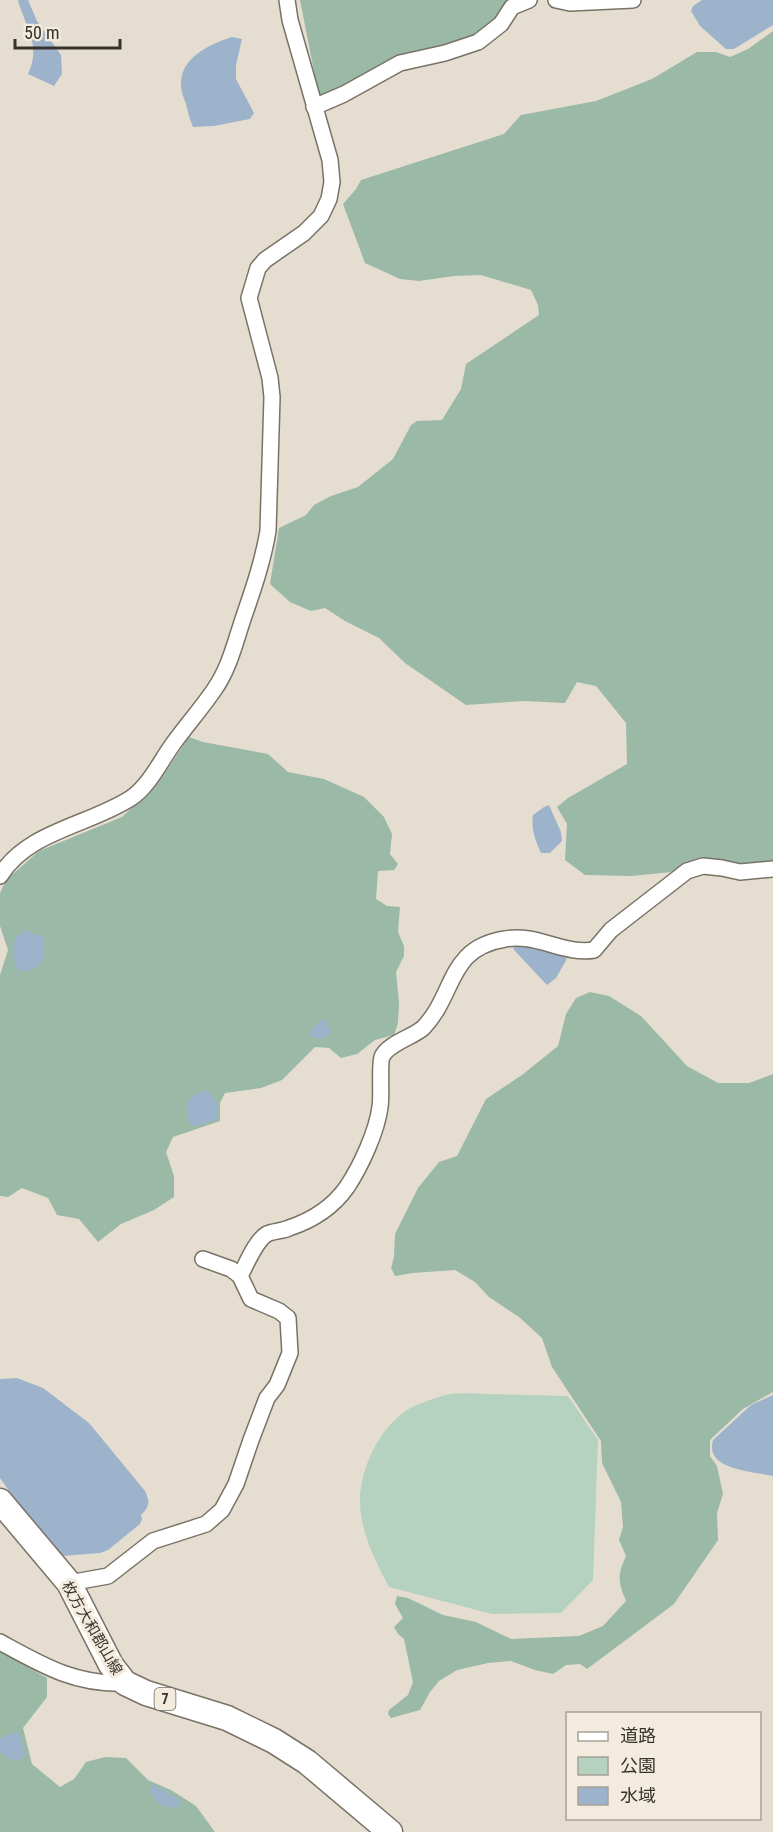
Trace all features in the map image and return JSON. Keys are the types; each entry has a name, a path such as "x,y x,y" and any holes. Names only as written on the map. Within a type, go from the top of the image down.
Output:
{"main road":[{"name":"枚方大和郡山線","path":"0,1502 69,1583 111,1665 125,1683 146,1693 227,1718 274,1741 307,1762 390,1832"}],"street":[{"path":"0,876 23,852 40,840 131,798 143,787 214,690 227,667 265,552 268,531 272,397 270,378 249,298 258,268 265,260 304,233 321,216 329,199 332,182 330,160 286,0"},
{"path":"314,107 344,94 400,63 445,53 478,42 501,24 512,7 529,0"},
{"path":"556,0 570,3 633,0"},
{"path":"240,1276 266,1234 290,1228 317,1216 333,1204 348,1186 373,1133 378,1116 382,1057 388,1049 422,1029 437,1009 461,962 473,950 506,938 526,938 580,952 594,950 611,930 687,871 703,866 740,872 773,869"},
{"path":"69,1583 108,1576 153,1541 206,1524 222,1510 267,1398 277,1385 290,1353 288,1318 279,1311 251,1299 240,1276 231,1269 203,1259"},
{"path":"0,1642 64,1674 102,1684 125,1683"}],"green space":[{"path":"300,0 517,0 501,10 491,26 476,39 386,62 319,97"},
{"path":"773,31 773,862 631,876 585,875 565,860 567,824 557,807 568,798 627,764 626,723 596,686 577,682 565,703 524,701 466,705 405,663 379,638 325,608 311,611 290,602 270,584 279,528 306,515 314,505 331,496 358,487 393,459 411,425 417,421 442,420 461,389 466,364 539,315 538,305 531,290 481,275 419,281 400,279 365,263 343,204 361,180 504,134 521,115 596,101 652,79 697,52 716,52 730,57 748,49"},
{"path":"189,737 203,742 268,754 288,772 324,779 364,797 384,817 392,834 390,854 398,864 394,870 378,871 376,899 387,906 400,907 398,932 404,946 404,956 396,972 398,1023 394,1035 375,1040 357,1054 341,1058 329,1048 315,1047 282,1080 261,1088 225,1093 220,1103 220,1121 173,1137 166,1152 174,1176 174,1197 154,1210 121,1224 98,1242 79,1219 57,1215 48,1198 22,1188 8,1197 0,1196 0,975 8,950 0,926 0,893 6,880 39,851 122,817 158,783"},
{"path":"590,992 609,996 641,1016 687,1066 718,1083 749,1083 773,1074 773,1392 743,1409 710,1440 710,1456 717,1466 723,1494 717,1513 718,1540 674,1604 587,1669 580,1664 566,1665 553,1674 511,1661 488,1663 457,1670 439,1681 420,1710 391,1718 388,1714 389,1710 408,1695 413,1682 404,1639 394,1627 403,1618 395,1604 397,1596 408,1598 443,1615 476,1622 511,1639 579,1636 603,1626 626,1601 620,1578 626,1556 619,1540 623,1527 621,1502 602,1463 601,1441 552,1367 542,1338 519,1317 489,1297 475,1282 455,1270 395,1276 391,1268 395,1234 418,1188 439,1162 457,1156 486,1099 522,1075 558,1046 566,1014 576,998"},
{"path":"446,1395 568,1396 598,1440 593,1580 561,1613 492,1614 389,1587 368,1543 360,1501 361,1486 370,1456 386,1430 396,1419 407,1410"},
{"path":"0,1651 47,1678 47,1697 23,1728 32,1764 60,1787 74,1779 86,1762 105,1757 126,1758 148,1780 171,1790 196,1806 215,1832 0,1832"}],"water":[{"path":"18,0 28,0 37,21 61,55 62,74 54,86 28,74 32,64 33,45"},
{"path":"702,0 773,0 773,25 734,49 726,49 700,26 691,11 693,6"},
{"path":"232,37 242,39 236,65 236,79 254,113 250,119 214,126 193,127 181,88 185,68 190,60 206,48"},
{"path":"549,805 561,832 562,841 550,853 541,853 534,834 533,815"},
{"path":"27,931 43,937 43,958 37,967 26,971 18,970 13,949 15,940 16,936"},
{"path":"513,946 554,951 567,959 556,978 547,985 514,950"},
{"path":"322,1019 325,1020 330,1031 327,1036 319,1039 310,1036 311,1030"},
{"path":"208,1091 217,1104 216,1120 196,1126 191,1125 187,1112 188,1102 195,1094"},
{"path":"17,1378 43,1388 89,1423 145,1491 148,1504 141,1515 140,1524 108,1550 100,1553 63,1556 25,1513 0,1478 0,1379"},
{"path":"773,1395 773,1476 742,1470 722,1463 712,1450 713,1440 751,1405"},
{"path":"19,1732 25,1755 19,1760 9,1759 0,1752 0,1739"},
{"path":"153,1785 180,1800 180,1806 166,1807 158,1802 150,1791"}]}
